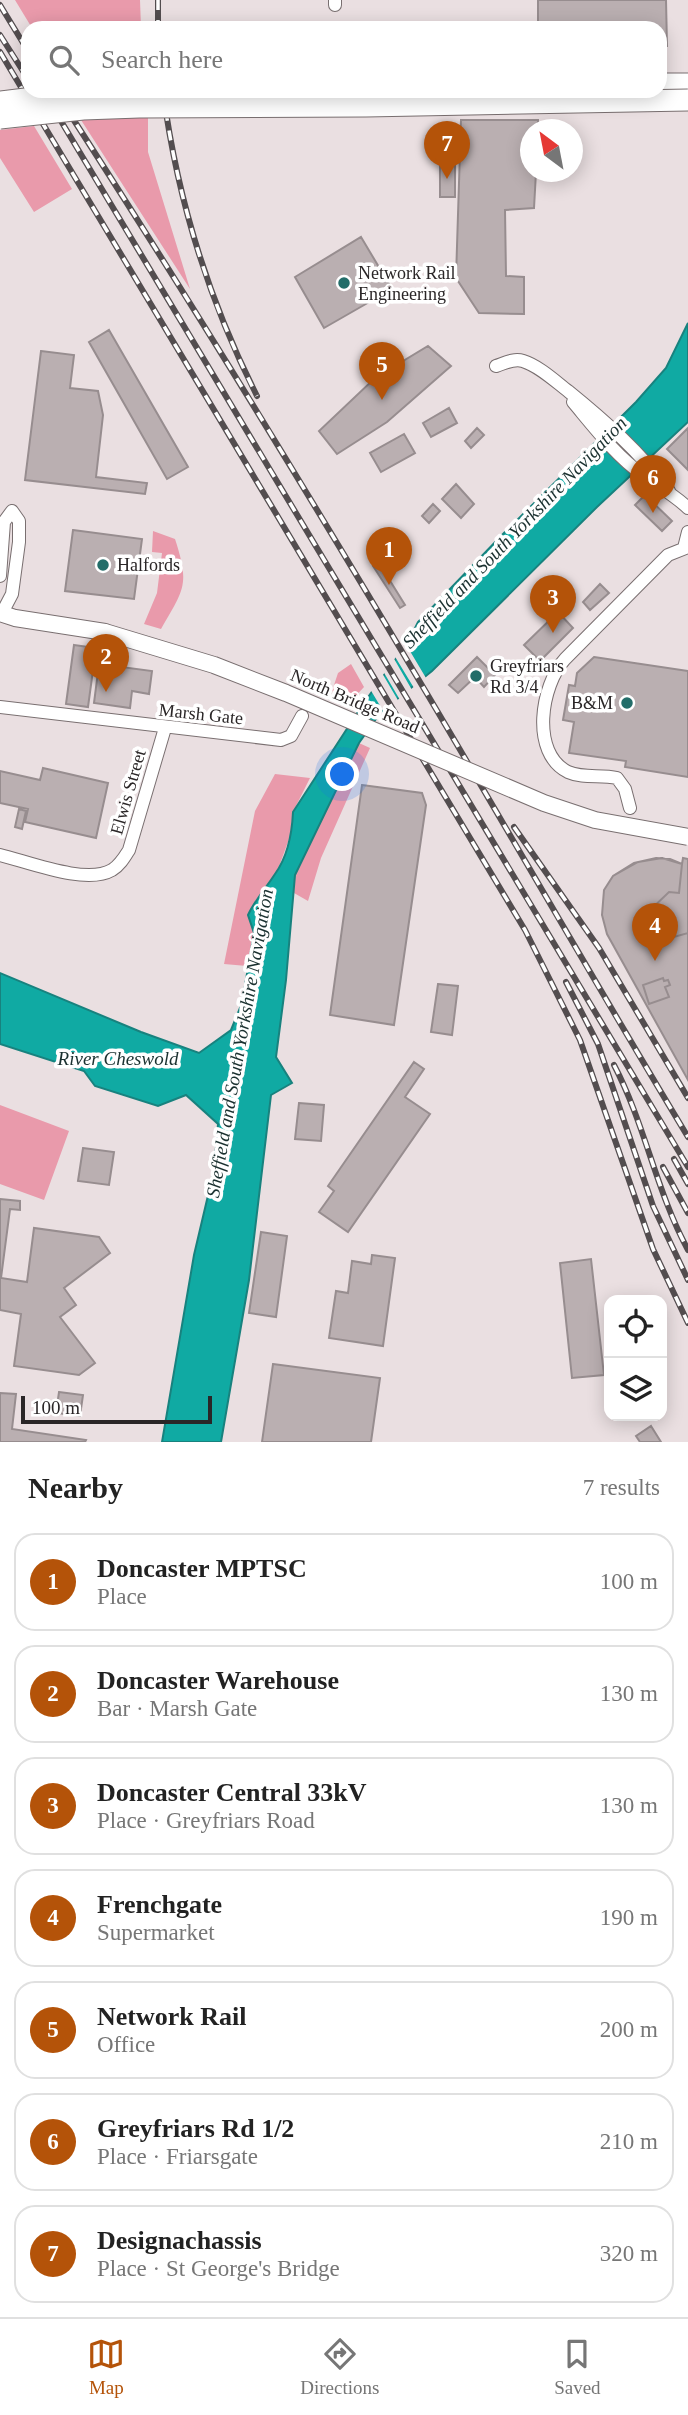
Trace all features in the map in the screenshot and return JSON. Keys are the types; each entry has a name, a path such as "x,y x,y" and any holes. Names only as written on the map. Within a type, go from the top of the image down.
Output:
{"highway":[{"path":"667,84 688,84"},
{"path":"0,102 33,98"},
{"path":"0,118 83,109 139,107 688,100"}],"street":[{"path":"496,366 512,360 522,361 555,381 646,471 688,508"},
{"name":"North Bridge Road","path":"0,576 4,522 12,511 19,521 19,542 12,594 1,613 15,618 106,629 214,665 286,693 554,806 594,820 688,837"},
{"path":"630,808 622,782 612,777 582,777 566,770 552,758 543,734 545,707 557,668 663,560 686,547 688,532"},
{"path":"3,556 11,546 19,542"},
{"name":"Marsh Gate","path":"0,707 281,740 291,736 302,716"},
{"name":"Elwis Street","path":"0,855 86,877 111,870 129,850 165,728"}],"shaded area":[{"path":"15,0 140,0 141,21 28,21"},
{"path":"148,117 148,152 190,289 81,120"},
{"path":"34,126 72,189 34,212 0,158 0,130"},
{"path":"153,531 175,539 183,577 175,605 161,629 144,624 157,593 162,553 152,552"},
{"path":"351,664 364,687 353,699 332,691 338,673"},
{"path":"359,743 370,748 321,858 308,901 294,893 295,875"},
{"path":"275,774 310,778 293,812 292,831 277,872 255,901 254,933 247,966 224,964 255,811"},
{"path":"0,1105 69,1131 44,1200 0,1184"}],"water":[{"path":"688,323 688,422 597,507 432,671 381,712 359,743 295,875 276,1057 292,1083 271,1095 249,1280 221,1442 162,1442 194,1255 214,1170 218,1124 186,1095 158,1106 95,1086 84,1071 0,1044 0,973 141,1032 199,1053 231,1030 242,1003 254,933 248,915 283,860 290,837 293,812 363,704 408,642 418,622 636,402 666,368"}],"pier":[{"path":"404,641 426,678 414,688 394,655"},
{"path":"393,657 412,690 400,700 383,671"},
{"path":"382,673 399,702 385,714 370,689"}],"building":[{"path":"538,0 666,0 666,21 538,21"},
{"path":"461,120 520,120 520,182 535,182 534,208 505,210 506,276 524,277 524,314 479,313 456,278"},
{"path":"435,128 458,129 457,140 435,140"},
{"path":"442,141 458,141 457,155 441,155"},
{"path":"440,160 455,160 455,197 440,197"},
{"name":"Network Rail Engineering","path":"361,237 392,289 324,328 295,277"},
{"path":"109,330 188,467 167,479 89,342"},
{"path":"428,346 451,366 387,422 337,454 319,431 375,378"},
{"path":"41,351 74,355 70,388 98,391 103,415 96,477 147,483 145,494 25,480"},
{"path":"449,408 457,423 431,437 423,423"},
{"path":"477,428 484,435 471,448 465,441"},
{"path":"688,428 688,470 667,449"},
{"path":"404,434 415,453 381,472 370,453"},
{"path":"456,484 474,504 461,518 442,499"},
{"path":"645,495 672,521 662,531 635,505"},
{"path":"433,504 440,511 429,523 422,516"},
{"name":"Halfords","path":"73,530 142,539 134,599 65,591"},
{"path":"379,563 405,605 400,608 373,566"},
{"path":"600,584 609,593 590,610 583,602"},
{"path":"558,612 573,628 540,661 524,645"},
{"path":"74,645 96,648 88,707 66,704"},
{"name":"Greyfriars Rd 3/4","path":"477,657 495,675 484,687 475,677 458,693 449,685"},
{"name":"B&M","path":"594,657 688,671 688,777 625,767 626,761 569,753 574,722 563,720 569,685 575,686 577,673"},
{"path":"99,664 152,671 149,694 132,691 130,708 94,703"},
{"path":"43,768 108,783 96,838 25,822 28,809 0,803 0,771 40,780"},
{"path":"362,785 422,793 426,805 394,1025 330,1015"},
{"path":"19,809 26,811 22,829 15,827"},
{"path":"656,858 670,859 682,864 683,858 688,859 688,1080 607,934 602,915 604,890 613,876 634,863"},
{"path":"662,858 682,864 679,893 669,892 647,913 656,942 688,933 688,1080 607,934 602,915 604,890 613,876 638,862"},
{"path":"663,978 664,981 668,980 670,985 665,987 669,997 649,1004 643,985"},
{"path":"438,984 458,986 452,1035 431,1032"},
{"path":"414,1062 424,1069 405,1097 430,1114 348,1232 319,1212 334,1191 328,1186"},
{"path":"299,1103 324,1105 321,1141 295,1139"},
{"path":"83,1148 114,1152 109,1185 78,1181"},
{"path":"0,1199 20,1201 20,1210 10,1209 1,1278 27,1282 34,1228 99,1237 110,1253 64,1288 76,1305 60,1317 95,1363 79,1375 14,1366 21,1314 0,1310"},
{"path":"261,1232 287,1236 276,1317 249,1313"},
{"path":"372,1255 395,1258 383,1346 329,1338 336,1291 348,1293 352,1261 371,1264"},
{"path":"591,1259 604,1375 572,1378 560,1263"},
{"path":"273,1364 380,1378 371,1442 262,1442"},
{"path":"59,1392 83,1395 80,1416 56,1413"},
{"path":"0,1393 16,1394 12,1429 86,1440 85,1442 0,1442"},
{"path":"651,1426 661,1442 640,1442 636,1436"}],"tunnel":[{"path":"306,710 318,686"}],"railway":[{"path":"158,0 158,21"},
{"path":"0,5 21,40"},
{"path":"0,35 21,68"},
{"path":"0,52 21,87"},
{"path":"28,98 525,930 580,1040 653,1249 688,1323"},
{"path":"47,98 688,1167"},
{"path":"59,98 196,313 333,537 688,1137"},
{"path":"164,98 177,170 197,247 209,285 257,396"},
{"path":"514,827 599,948 688,1098"},
{"path":"566,982 598,1044 653,1206 688,1280"},
{"path":"614,1065 634,1110 667,1204 688,1250"},
{"path":"674,1159 688,1184"},
{"path":"663,1167 688,1213"}],"place":[{"name":"Designachassis","path":"447,179"},
{"name":"Network Rail Engineering","path":"344,283"},
{"name":"Network Rail","path":"382,400"},
{"name":"Greyfriars Rd 1/2","path":"653,513"},
{"name":"Halfords","path":"103,565"},
{"name":"Doncaster MPTSC","path":"389,585"},
{"name":"Doncaster Central 33kV","path":"553,633"},
{"name":"Greyfriars Rd 3/4","path":"476,676"},
{"name":"Doncaster Warehouse","path":"106,692"},
{"name":"B&M","path":"627,703"},
{"name":"Frenchgate","path":"655,961"}],"water label":[{"name":"Sheffield and South Yorkshire Navigation","path":"514,532"},
{"name":"Sheffield and South Yorkshire Navigation","path":"239,1043"},
{"name":"River Cheswold","path":"118,1058"}]}
